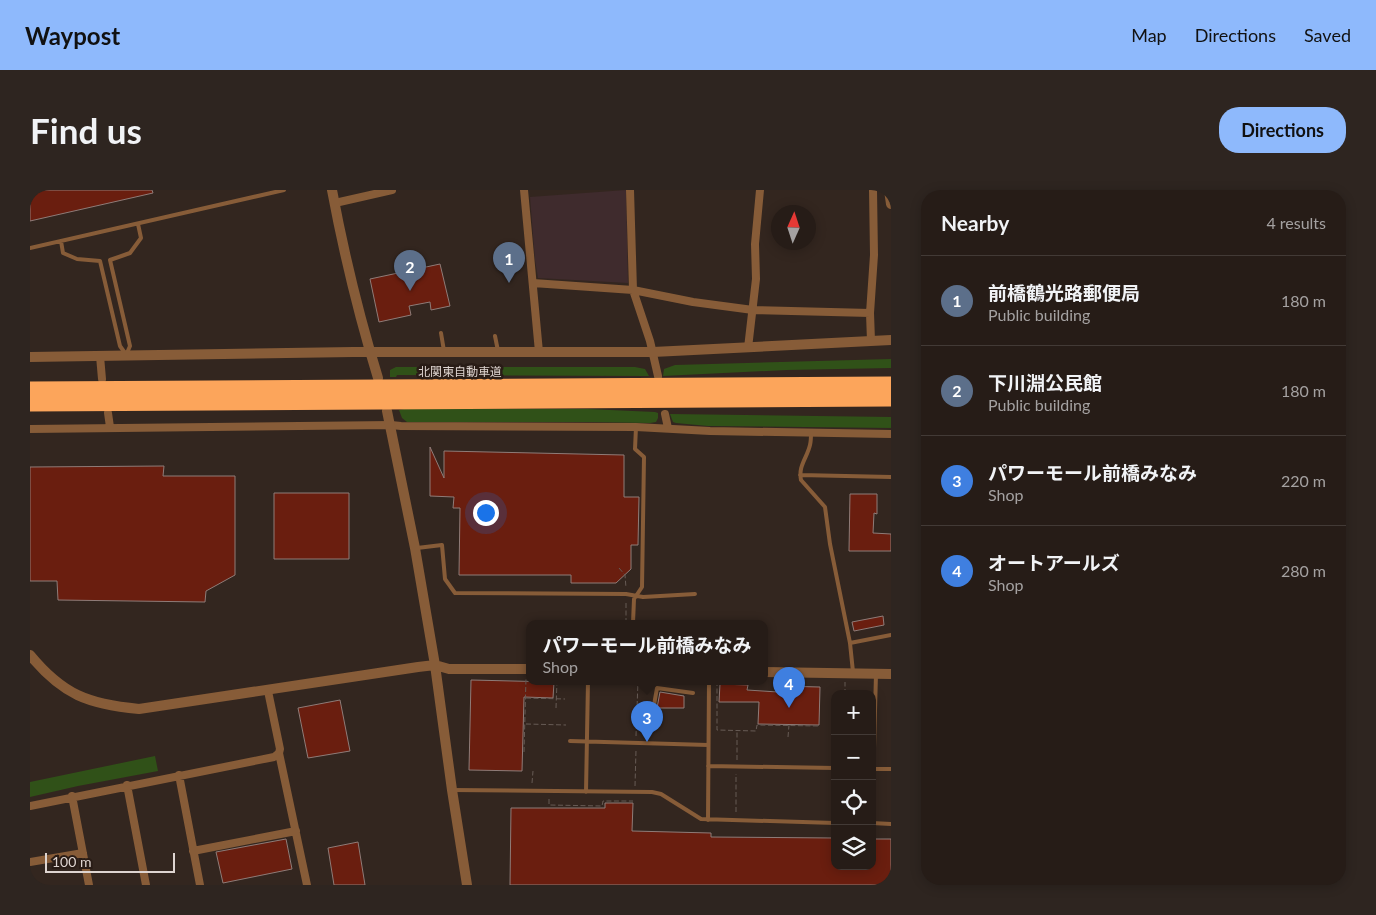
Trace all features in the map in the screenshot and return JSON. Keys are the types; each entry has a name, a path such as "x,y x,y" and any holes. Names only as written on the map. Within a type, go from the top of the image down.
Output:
{"highway":[{"path":"695,385 891,374"},
{"name":"北関東自動車道","path":"30,389 891,384"},
{"path":"30,404 891,399"},
{"path":"712,400 834,408 891,409"}],"street":[{"path":"332,190 348,266 378,378"},
{"path":"335,203 392,190"},
{"path":"524,190 539,352"},
{"path":"630,190 633,290 653,352 658,376"},
{"path":"748,348 756,279 755,244 760,190"},
{"path":"871,341 870,313 874,255 873,190"},
{"path":"889,190 891,204"},
{"path":"533,283 633,290 693,302 753,310 870,313"},
{"path":"30,357 353,352 653,352 891,340"},
{"path":"100,356 102,379"},
{"path":"387,411 415,548 435,665 467,885"},
{"path":"108,413 110,428"},
{"path":"665,414 668,428"},
{"path":"30,429 391,425 636,427 710,431 891,434"},
{"path":"30,655 62,687 89,700 108,706 139,710 435,665 449,668 526,673"},
{"path":"768,672 849,678 891,674"},
{"path":"268,691 307,885"},
{"path":"30,806 274,756 279,753"},
{"path":"180,775 200,885"},
{"path":"127,785 146,885"},
{"path":"72,796 89,885"},
{"path":"193,851 296,831"},
{"path":"30,862 83,853"}],"lane":[{"path":"30,248 284,190"},
{"path":"61,241 63,253 77,259 110,260 130,252 141,238 138,224"},
{"path":"110,260 130,346 126,355"},
{"path":"100,261 120,346 126,355"},
{"path":"441,333 444,353"},
{"path":"495,336 498,353"},
{"path":"633,620 635,595 642,587 644,459 644,455 636,449 636,427"},
{"path":"811,433 810,445 802,463 800,475 801,480 825,507 830,544 850,643 849,678"},
{"path":"800,475 891,477"},
{"path":"415,548 442,545 444,579 455,593 619,594 643,596 695,594"},
{"path":"850,643 891,635"},
{"path":"874,735 876,674"},
{"path":"586,792 588,685"},
{"path":"708,820 709,685"},
{"path":"649,712 654,705 657,688 693,693"},
{"path":"570,741 708,745"},
{"path":"708,766 831,768"},
{"path":"876,769 891,769"},
{"path":"452,790 657,792 701,819 831,822"},
{"path":"876,823 891,824"}],"path":[{"path":"846,690 849,678"},
{"path":"524,752 527,685"},
{"path":"556,708 557,685"},
{"path":"717,685 717,730 756,731 756,725 819,726"},
{"path":"526,698 565,699"},
{"path":"525,724 566,724"},
{"path":"788,737 789,725"},
{"path":"736,820 737,731"},
{"path":"549,798 549,805 602,806 603,801 633,801"}],"shaded area":[{"path":"626,190 628,283 538,278 530,197"}],"green space":[{"path":"891,359 891,368 787,370 663,376 664,369 675,365"},
{"path":"396,367 635,367 645,369 649,376 397,375 396,377 390,377 390,370"},
{"path":"588,409 655,412 658,413 658,418 656,422 650,423 407,422 402,418 399,410"},
{"path":"670,414 891,417 891,428 708,426 676,423 673,422"},
{"path":"155,756 158,771 30,797 30,782"}],"building":[{"path":"30,190 152,190 153,193 30,221"},
{"path":"440,264 450,306 431,310 430,302 409,306 411,315 379,322 370,279"},
{"path":"430,447 444,478 444,451 624,455 624,497 639,497 638,545 631,545 631,569 616,583 571,583 571,575 459,575 460,508 453,508 454,497 430,496"},
{"path":"164,466 163,476 235,476 235,575 206,591 205,602 58,600 57,581 30,581 30,467"},
{"path":"274,493 349,493 349,559 274,559"},
{"path":"850,494 877,494 877,514 874,513 873,533 891,534 891,551 849,551"},
{"path":"883,616 884,625 854,631 852,622"},
{"path":"471,680 526,681 526,685 554,685 553,698 524,697 522,771 469,770"},
{"path":"720,685 748,685 747,690 778,692 779,686 820,687 819,725 758,724 759,702 719,702"},
{"path":"660,692 684,696 684,708 657,708"},
{"path":"340,700 350,751 308,758 298,708"},
{"path":"605,803 633,803 632,831 711,833 711,837 831,838 831,870 876,870 876,839 891,839 891,885 510,885 511,808 605,808"},
{"path":"286,839 292,869 223,883 216,852"},
{"path":"358,842 365,885 334,885 328,848"}],"place":[{"name":"前橋鶴光路郵便局","path":"509,283"},
{"name":"下川淵公民館","path":"410,291"},
{"name":"オートアールズ","path":"789,708"},
{"name":"パワーモール前橋みなみ","path":"647,742"}]}
